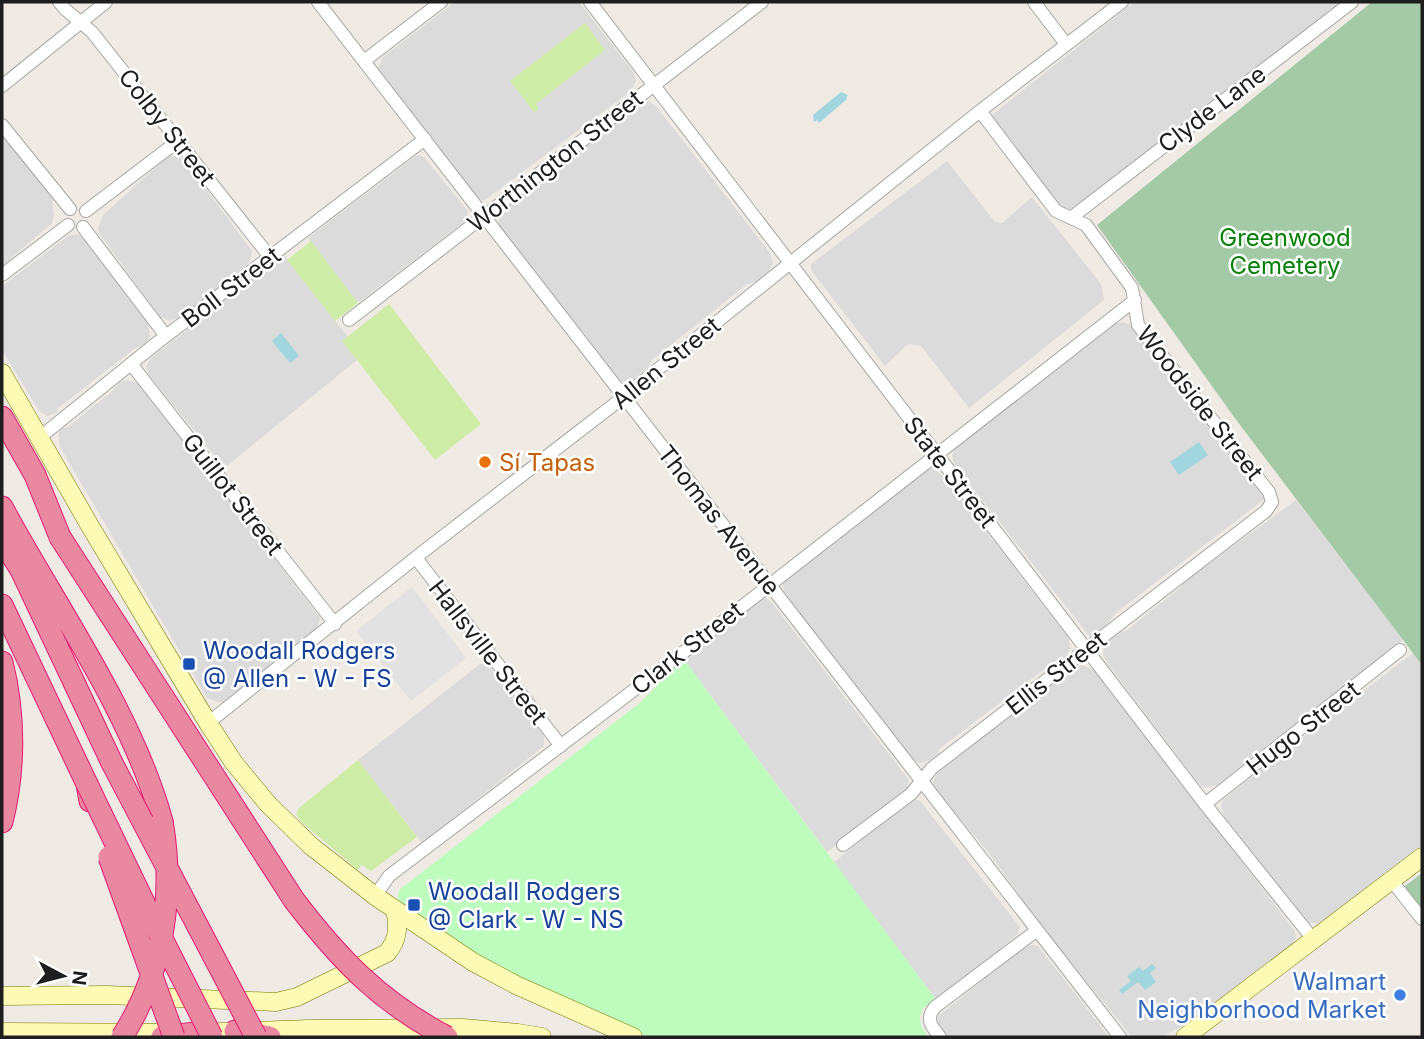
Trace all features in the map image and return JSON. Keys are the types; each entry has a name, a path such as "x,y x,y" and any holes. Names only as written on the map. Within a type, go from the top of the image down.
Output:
{"highway":[{"path":"2,417 35,475 60,537"},
{"path":"2,447 294,900 325,941 375,990 410,1016 447,1037"},
{"path":"2,507 132,737 153,787 162,821 168,852 168,887 161,943 154,974 138,1012 122,1037"},
{"path":"2,540 21,570 112,763 256,1037"},
{"path":"2,605 204,1035 162,1037"},
{"path":"2,662 9,699 12,747 10,779 2,822"},
{"path":"87,784 94,816 174,1037"},
{"path":"235,1031 270,1037"}],"main road":[{"path":"2,373 208,723 234,763 268,804 311,846 395,910 504,979 633,1037"},
{"path":"1184,1036 1422,857"},
{"path":"2,996 107,995 276,1002 297,997 387,953 394,945 397,935 395,910"},
{"path":"2,1032 204,1035 235,1031 463,1028 518,1032 542,1037"}],"street":[{"name":"Colby Street","path":"59,2 92,32 270,257"},
{"path":"2,86 106,2"},
{"name":"Thomas Avenue","path":"318,2 1120,1037"},
{"path":"364,61 442,2"},
{"name":"State Street","path":"590,2 1087,650 1313,939"},
{"name":"Worthington Street","path":"349,320 762,2"},
{"path":"1034,2 1066,44"},
{"name":"Allen Street","path":"208,723 624,397 980,111 1122,2"},
{"name":"Clyde Lane","path":"1072,217 1352,2"},
{"name":"Woodside Street","path":"980,111 1056,211 1086,225 1130,284 1138,325 1269,492 1272,502"},
{"path":"2,125 69,209"},
{"name":"Boll Street","path":"39,438 131,363 425,139"},
{"path":"86,211 178,141"},
{"path":"80,207 86,211 88,220 83,227 75,229 68,225 66,215 69,209 80,207"},
{"path":"2,275 68,225"},
{"path":"83,227 166,336"},
{"name":"Clark Street","path":"374,896 389,876 561,746 1135,300"},
{"name":"Guillot Street","path":"131,363 335,624"},
{"name":"Ellis Street","path":"843,845 911,794 932,768 1266,511 1272,502"},
{"name":"Hallsville Street","path":"416,558 561,746"},
{"name":"Hugo Street","path":"1206,804 1399,650"},
{"path":"1391,880 1422,919"},
{"path":"940,1037 930,1025 929,1018 935,1007 1037,930"}],"shaded area":[{"path":"455,2 579,2 634,73 636,81 631,91 485,200 480,200 378,68 383,57"},
{"path":"1134,2 1344,2 1075,208 1061,211 992,120 993,114"},
{"path":"648,101 656,106 770,253 773,263 758,281 746,285 652,360 648,367 632,380 624,382 617,380 593,349 591,342 501,231 498,218 502,207"},
{"path":"2,136 52,197 54,215 52,223 2,266"},
{"path":"417,155 424,157 467,210 468,216 358,303 308,238"},
{"path":"168,156 178,156 186,162 252,251 250,261 244,268 180,317 170,321 160,317 98,228 103,215"},
{"path":"947,161 995,222 1002,223 1032,197 1101,284 1104,300 969,408 921,346 908,344 885,366 811,270 811,264"},
{"path":"76,234 86,238 148,323 150,337 145,344 134,349 57,409 57,413 48,416 39,411 2,350 2,286 68,236"},
{"path":"283,254 348,337 343,342 357,360 228,465 222,465 148,374 146,366 151,358"},
{"path":"1123,322 1134,327 1266,498 1117,612 1100,632 1090,637 954,464 952,456 954,450 1114,324"},
{"path":"128,380 139,384 320,618 317,630 221,703 207,698 60,447 58,434 61,429 69,426 120,382"},
{"path":"927,469 934,469 943,476 1068,637 1071,648 1064,658 1062,656 939,749 939,753 930,760 920,763 911,759 785,596 783,585 785,580"},
{"path":"1296,500 1403,640 1217,785 1205,788 1107,663 1103,654 1104,646 1184,582"},
{"path":"412,587 466,658 411,701 356,631"},
{"path":"766,598 909,780 907,789 827,852 683,658 761,599"},
{"path":"1413,653 1422,665 1422,845 1324,920 1309,923 1224,816 1221,805 1223,800 1255,774"},
{"path":"487,663 544,736 544,746 422,843 358,760 480,664"},
{"path":"1082,665 1094,670 1295,931 1296,938 1292,945 1200,1017 1161,1037 1132,1037 1050,937 986,849 937,792 933,783 937,773 1073,668"},
{"path":"909,801 920,801 1020,927 1017,935 937,1001 833,863"},
{"path":"1026,946 1038,946 1109,1037 948,1037 938,1025 938,1016"}],"green space":[{"name":"Greenwood Cemetery","path":"1372,2 1422,2 1422,665 1234,417 1097,225"},
{"path":"585,23 605,50 536,104 539,109 534,112 510,81"},
{"path":"311,241 358,303 335,321 287,260"},
{"path":"389,304 481,424 435,460 342,341"},
{"path":"683,658 937,1001 923,1008 920,1016 923,1030 928,1037 648,1037 512,974 458,942 398,901 399,890 641,702"},
{"path":"358,760 417,837 371,871 362,865 358,870 300,821 296,814 299,808"},
{"path":"1422,873 1422,914 1401,889"}],"water":[{"path":"841,92 848,95 847,99 819,123 817,120 814,122 813,115"},
{"path":"281,333 299,356 290,363 272,341"},
{"path":"1199,442 1208,455 1179,475 1170,462"},
{"path":"1152,964 1156,968 1150,973 1156,982 1145,990 1138,982 1122,994 1119,990 1131,981 1127,976 1139,967 1143,971"}],"place":[{"name":"Sí Tapas","path":"485,462"},
{"name":"Woodall Rodgers @ Allen - W - FS","path":"189,664"},
{"name":"Woodall Rodgers @ Clark - W - NS","path":"414,905"},
{"name":"Walmart Neighborhood Market","path":"1400,995"}]}
